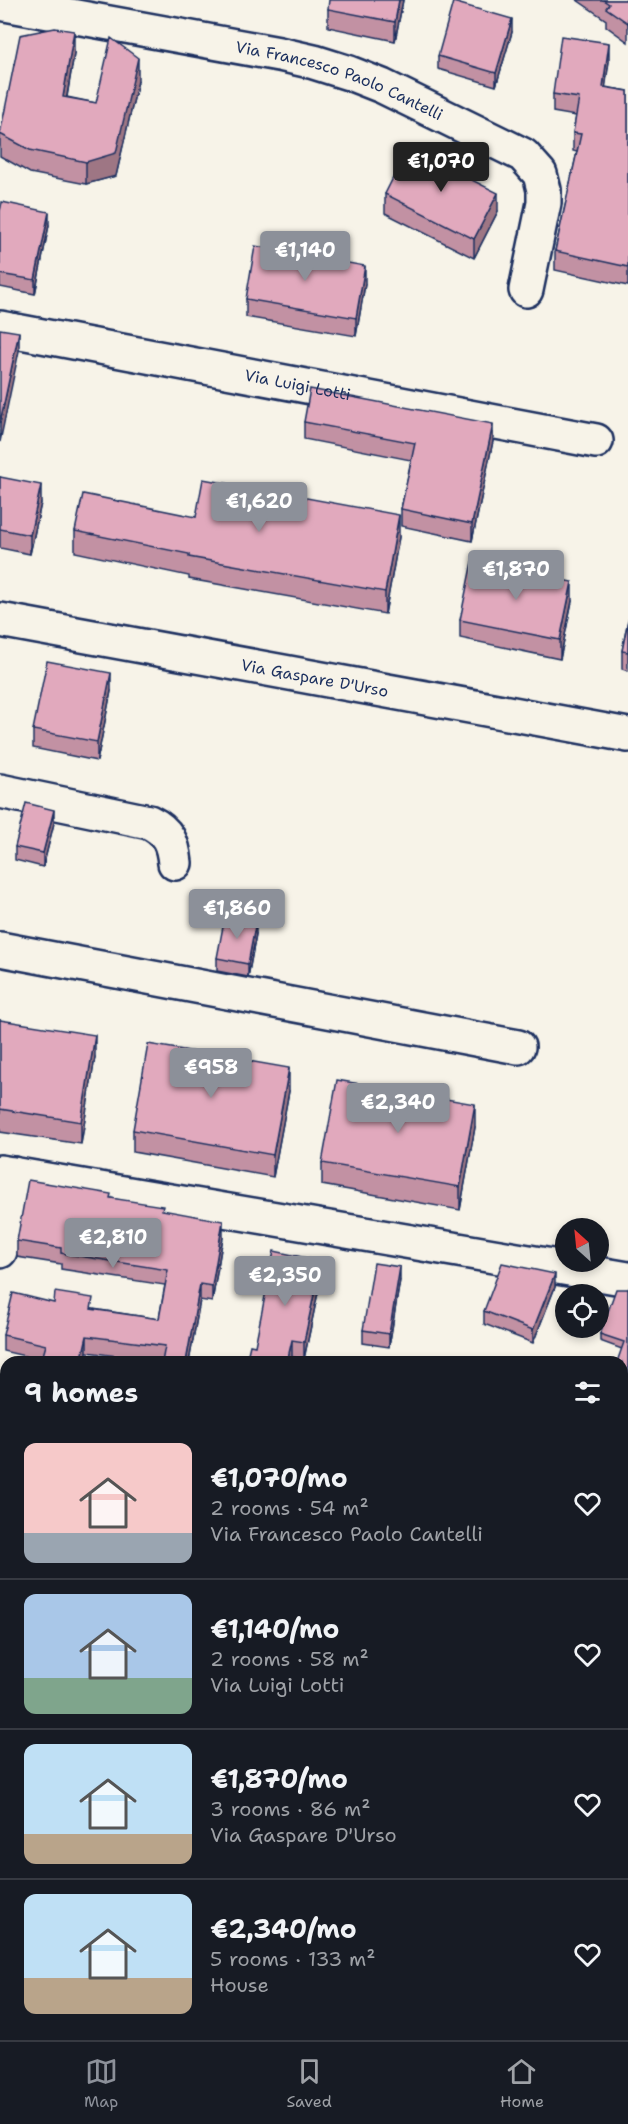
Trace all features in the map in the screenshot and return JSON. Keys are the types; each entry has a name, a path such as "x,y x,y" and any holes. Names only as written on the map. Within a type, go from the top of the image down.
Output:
{"street":[{"name":"Via Francesco Paolo Cantelli","path":"3,11 314,62 382,86 515,150 535,166 544,189 544,203 526,290"},
{"name":"Via Luigi Lotti","path":"0,328 596,441"},
{"name":"Via Gaspare D'Urso","path":"0,620 628,735"},
{"path":"0,791 149,822 163,830 169,838 174,850 175,863"},
{"path":"0,949 518,1047"},
{"path":"0,1251 6,1173 628,1279"}],"building":[{"path":"329,0 399,0 395,22 328,9"},
{"path":"603,0 628,0 628,23 606,8 609,4"},
{"path":"453,2 512,19 496,73 438,56"},
{"path":"55,28 74,31 63,97 96,103 111,38 138,58 116,153 86,162 30,150 0,134 20,35"},
{"path":"561,36 609,43 603,87 628,91 628,267 555,251 581,134 573,133 579,98 553,94"},
{"path":"408,148 498,193 474,239 385,194"},
{"path":"2,202 49,212 35,280 0,274"},
{"path":"255,246 365,266 356,318 246,299"},
{"path":"0,329 19,332 0,423"},
{"path":"310,389 493,424 472,524 401,509 415,443 304,422"},
{"path":"0,477 41,485 30,535 0,529"},
{"path":"203,479 399,515 385,592 189,557 189,554 75,531 83,494 196,517"},
{"path":"472,562 572,582 560,640 460,620"},
{"path":"628,620 628,652 622,651"},
{"path":"47,661 111,673 97,742 33,730"},
{"path":"26,803 54,810 43,853 15,847"},
{"path":"225,916 256,921 248,964 217,958"},
{"path":"0,1020 95,1035 81,1122 0,1109"},
{"path":"148,1044 289,1068 273,1155 133,1130"},
{"path":"337,1080 475,1104 460,1187 322,1163"},
{"path":"28,1180 111,1194 110,1198 163,1206 162,1210 223,1221 212,1286 200,1284 187,1356 163,1356 165,1346 87,1336 82,1356 43,1356 46,1345 3,1335 13,1293 54,1303 55,1292 93,1298 91,1309 159,1319 168,1270 61,1253 61,1248 17,1241"},
{"path":"274,1251 321,1261 304,1342 292,1340 288,1356 247,1356 250,1345 255,1346"},
{"path":"374,1263 400,1267 389,1334 363,1330"},
{"path":"502,1263 555,1274 533,1330 484,1311"},
{"path":"616,1289 628,1289 628,1356 619,1356 624,1342 609,1337 609,1309"}]}
